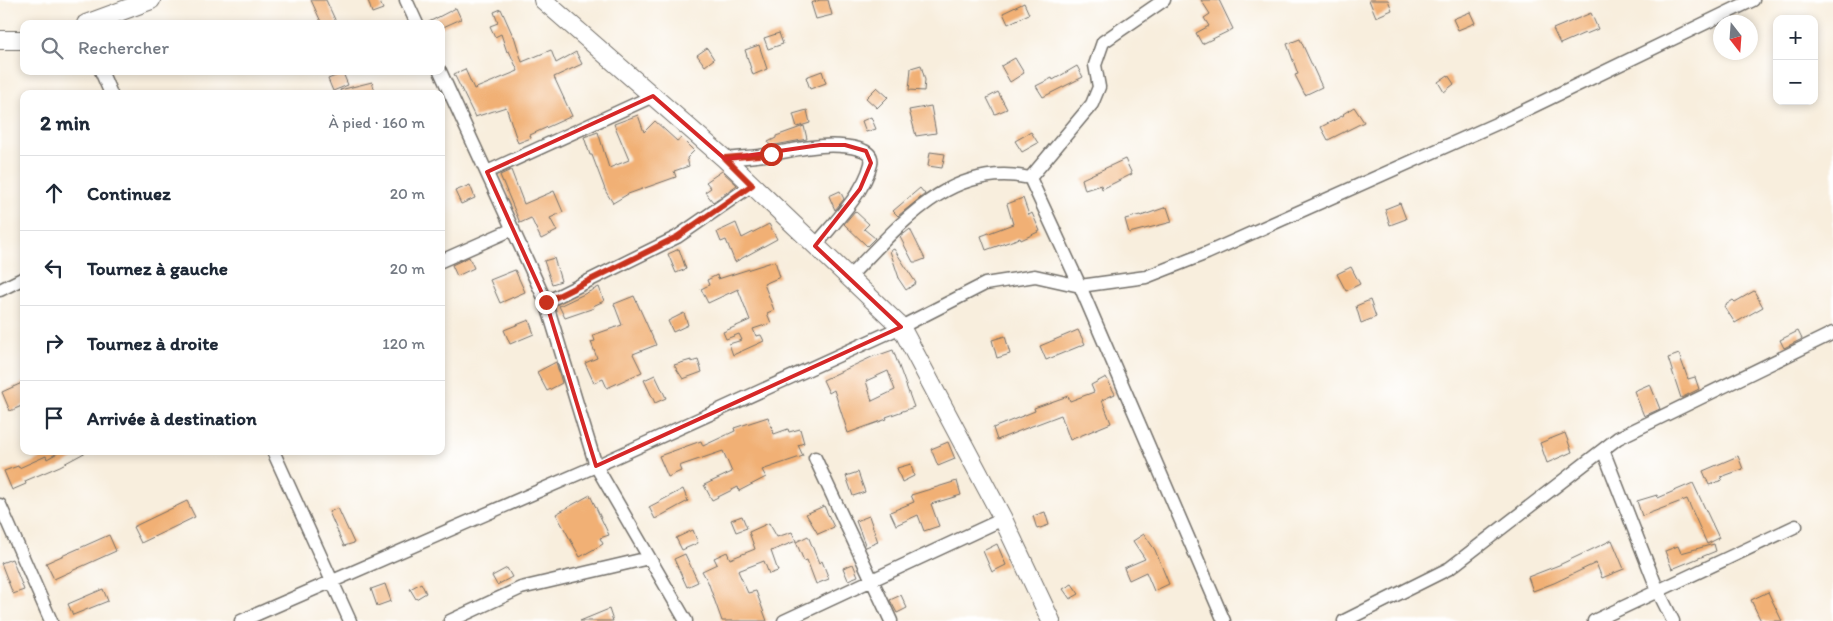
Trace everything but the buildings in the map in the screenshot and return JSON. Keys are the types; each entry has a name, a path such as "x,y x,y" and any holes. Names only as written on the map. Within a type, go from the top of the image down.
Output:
{"main road":[{"path":"97,20 151,0"},
{"path":"545,1 725,158 901,328 1003,519 1051,621"},
{"path":"0,40 20,40"}],"street":[{"path":"406,0 415,20"},
{"path":"1030,178 1092,104 1099,87 1094,65 1103,42 1164,0"},
{"path":"241,621 596,466 901,328 985,284 1035,276 1080,286 1146,277 1208,253 1507,119 1754,0"},
{"path":"103,75 110,90"},
{"path":"441,75 443,90"},
{"path":"445,95 487,172 546,302 596,466 686,621"},
{"path":"487,172 653,96"},
{"path":"725,158 771,154 820,145 845,145 866,151 871,156 871,163 860,189 816,246"},
{"path":"849,277 914,211 942,192 966,180 1015,174 1030,178"},
{"path":"1030,178 1080,286 1224,621"},
{"path":"546,302 677,237 752,185"},
{"path":"445,259 513,229"},
{"path":"0,290 20,280"},
{"path":"1344,621 1450,568 1618,438 1833,333"},
{"path":"1603,450 1658,591 1673,621"},
{"path":"275,455 350,621"},
{"path":"815,458 891,621"},
{"path":"0,505 51,621"},
{"path":"784,621 1003,519"},
{"path":"1594,621 1796,526"},
{"path":"450,621 521,588 649,558"},
{"path":"1372,607 1373,621"}],"highlighted area":[{"path":"653,96 725,159 820,145 845,145 866,151 871,163 860,189 815,246 901,327 596,466 546,302 487,172"}],"route":[{"path":"546,302 677,237 752,185 725,158 771,154"}]}
